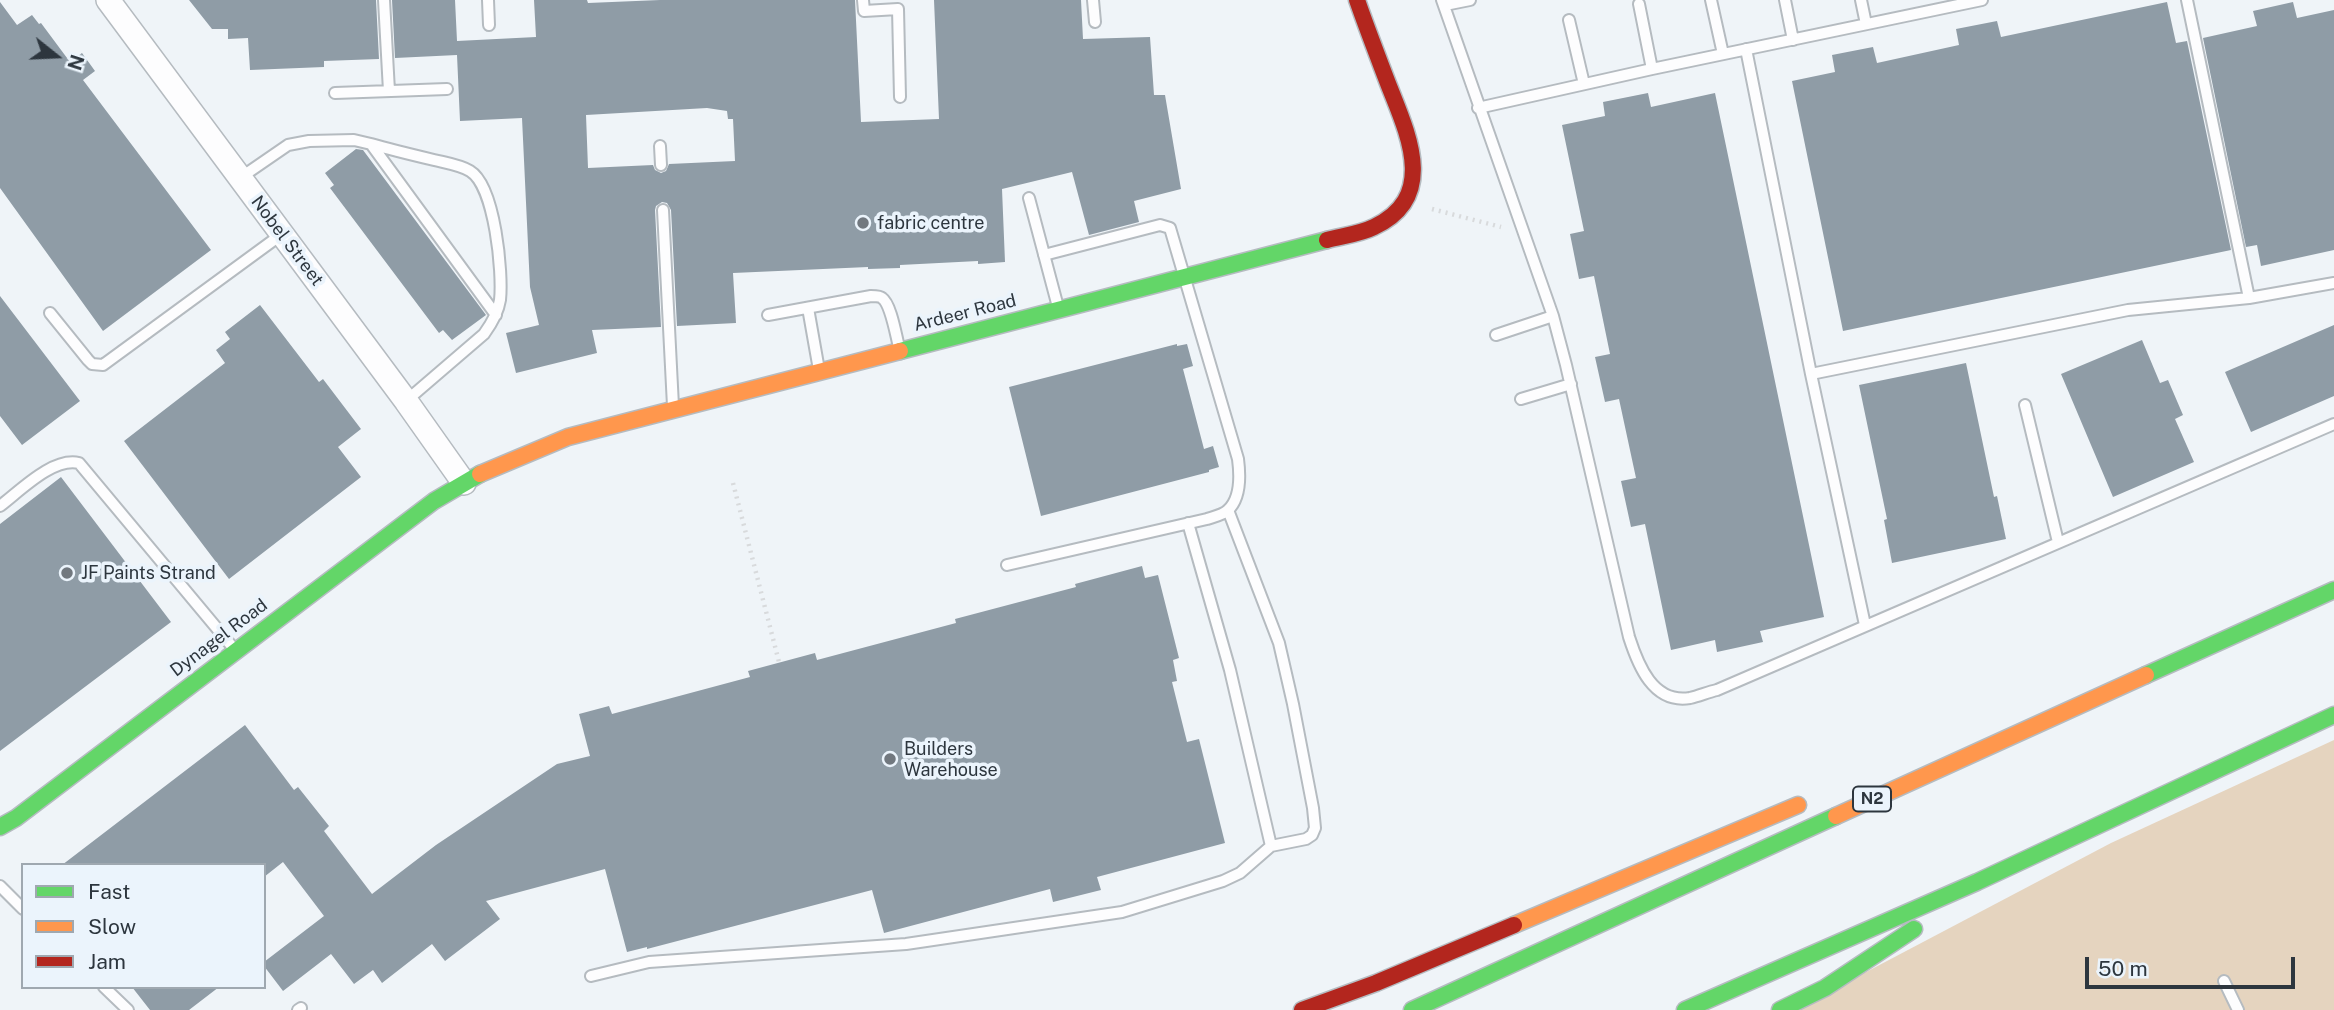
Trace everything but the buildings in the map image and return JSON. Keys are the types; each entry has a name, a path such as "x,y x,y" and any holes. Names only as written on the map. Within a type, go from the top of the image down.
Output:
{"main road":[{"path":"1357,0 1413,157 1413,181 1404,201"},
{"name":"Ardeer Road","path":"464,483 489,469 568,437 1373,228 1391,217 1404,201"},
{"name":"Dynagel Road","path":"0,827 16,818 434,501 464,483"},
{"name":"N2","path":"1412,1010 2334,590"},
{"path":"1685,1010 1977,882 2334,715"},
{"path":"1941,749 2008,737"},
{"path":"1302,1010 1376,983 1810,800"},
{"path":"1780,1010 1825,988 1913,930 1977,882"}],"street":[{"name":"Nobel Street","path":"108,0 464,483"}],"lane":[{"path":"384,0 389,90"},
{"path":"488,0 489,25"},
{"path":"863,0 864,11 898,9 900,97"},
{"path":"1093,0 1095,22"},
{"path":"1469,0 1443,3 1553,316 1629,637 1637,662 1648,680 1660,692 1674,698 1689,698 1717,690 2334,424"},
{"path":"1711,0 1723,54"},
{"path":"1785,0 1793,40"},
{"path":"1861,0 1866,24"},
{"path":"1478,108 1982,0"},
{"path":"2187,0 2249,299"},
{"path":"1639,4 1652,69"},
{"path":"1569,20 1584,84"},
{"path":"1746,49 1811,374 1866,625"},
{"path":"335,93 447,89"},
{"path":"240,178 288,145 309,141 354,140 454,165 479,178 490,207 498,251 500,298 496,315 484,334 406,401"},
{"path":"371,144 496,315"},
{"path":"660,146 661,165"},
{"path":"1029,198 1058,309"},
{"path":"663,210 673,409"},
{"path":"1007,565 1207,519 1228,510 1239,484 1238,459 1173,232 1165,225 1044,255"},
{"path":"50,313 92,364 103,365 282,234"},
{"path":"1811,374 2128,310 2249,299 2334,283"},
{"path":"768,315 871,296 882,298 889,309 900,349"},
{"path":"808,308 819,371"},
{"path":"1496,335 1553,316"},
{"path":"1521,399 1571,384"},
{"path":"2025,405 2058,542"},
{"path":"0,506 52,467 66,461 79,463 235,650"},
{"path":"591,975 649,962 906,944 1122,912 1223,881 1240,873 1271,846 1312,835 1315,823 1279,643 1228,510"},
{"path":"1188,523 1230,670 1271,846"},
{"path":"0,886 21,907"},
{"path":"2224,981 2238,1010"},
{"path":"106,989 128,1010"}],"path":[{"path":"1404,201 1522,232"},
{"path":"733,483 779,662"}],"shaded area":[{"path":"2334,740 2334,1010 1794,1010 2111,843"}],"traffic: fast":[{"path":"900,351 1327,240"},
{"path":"0,827 16,818 434,501 480,474"},
{"path":"2146,675 2334,590"},
{"path":"1685,1010 1977,882 2334,715"},
{"path":"1412,1010 1836,816"},
{"path":"1780,1010 1825,988 1914,929"}],"traffic: slow":[{"path":"480,474 568,437 900,351"},
{"path":"1836,816 2146,675"},
{"path":"1514,925 1798,805"}],"traffic: jam":[{"path":"1327,240 1369,229 1394,214 1406,199 1412,182 1413,163 1404,124 1357,0"},
{"path":"1302,1010 1376,983 1514,925"}],"place":[{"name":"fabric centre","path":"863,223"},
{"name":"JF Paints Strand","path":"67,573"},
{"name":"Builders Warehouse","path":"890,759"}]}
